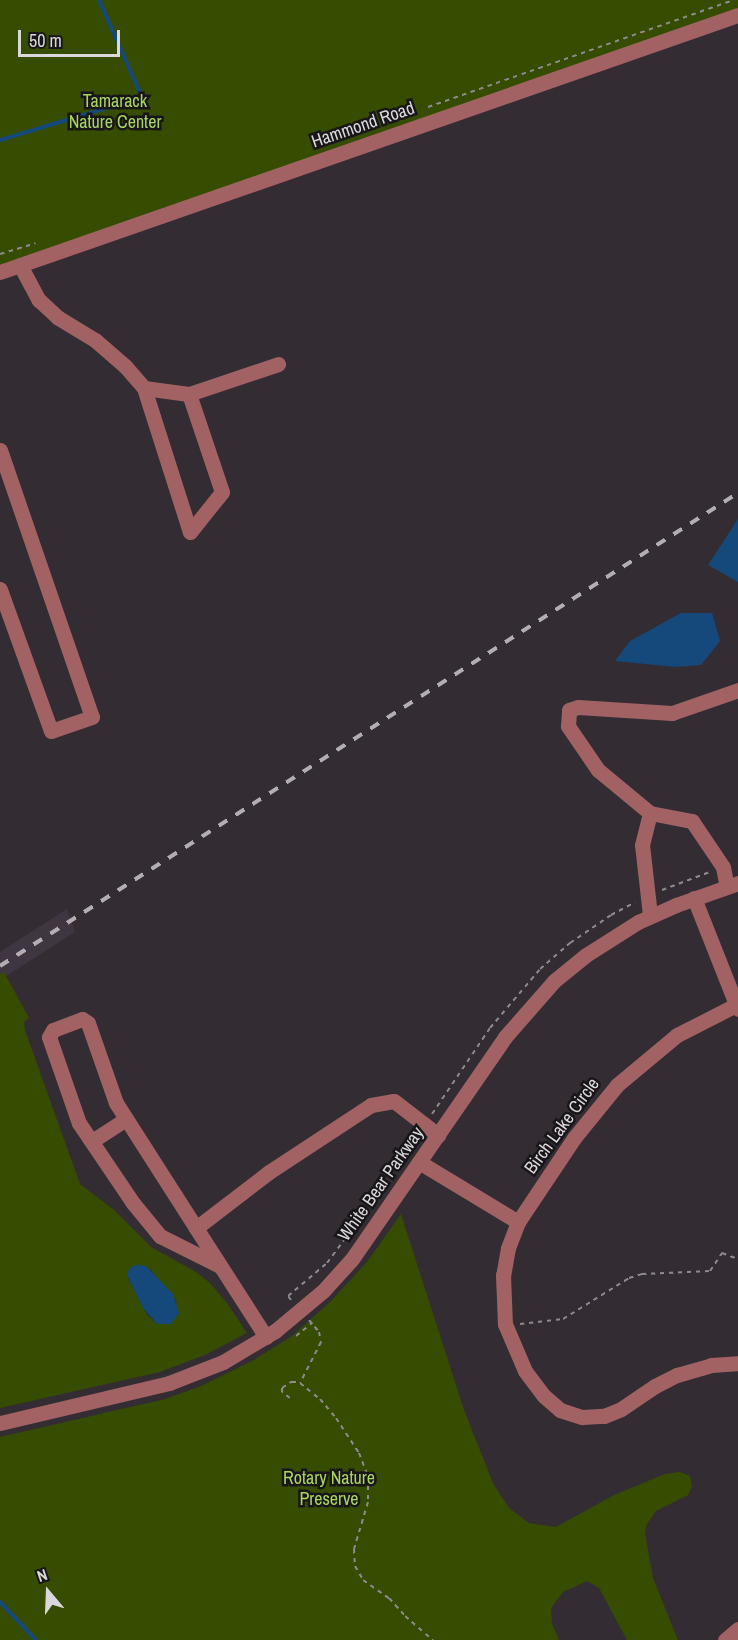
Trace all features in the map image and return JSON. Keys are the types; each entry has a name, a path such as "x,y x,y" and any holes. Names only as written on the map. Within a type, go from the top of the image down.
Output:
{"street":[{"name":"Hammond Road","path":"0,272 738,15"},
{"path":"20,265 39,300 57,317 95,340 125,366 144,388 190,532 222,492 189,394"},
{"path":"144,388 189,394 278,364"},
{"path":"0,450 92,717 51,731 0,589"},
{"path":"733,885 692,821 650,813 598,771 568,726 569,710 578,707 672,713 738,690"},
{"path":"650,813 642,845 650,915"},
{"name":"White Bear Parkway","path":"0,1423 170,1383 223,1362 266,1337 306,1306 341,1272 494,1052 536,999 586,955 650,915 733,885"},
{"name":"Birch Lake Circle","path":"694,898 737,1007 677,1035 617,1085 574,1138 518,1222 506,1254 502,1296 505,1324 518,1359 536,1387 556,1407 578,1416 609,1414 677,1375 711,1365 738,1363"},
{"path":"220,1266 160,1236 133,1203 79,1123 49,1037 53,1030 82,1019 88,1023 116,1103 266,1337"},
{"path":"196,1228 269,1172 371,1105 394,1101 438,1135"},
{"path":"92,1142 126,1119"},
{"path":"419,1162 518,1222"},
{"path":"725,1640 738,1629"}],"path":[{"path":"505,1324 543,1323 563,1319 629,1278 642,1274 710,1271 722,1253 738,1259"},
{"path":"296,1336 312,1323 322,1339 300,1383"},
{"path":"290,1398 282,1388 291,1382 300,1383 327,1406 356,1448 365,1466 369,1495 354,1549 357,1571 367,1583 389,1598 405,1616 433,1640"}],"shaded area":[{"path":"67,909 75,932 0,980 0,952"}],"green space":[{"name":"Tamarack Nature Center","path":"0,0 738,0 738,15 0,271"},
{"path":"4,972 29,1018 24,1022 25,1030 80,1184 114,1210 151,1247 196,1272 210,1283 247,1333 205,1355 160,1372 0,1408 0,974","holes":["150,1269 177,1302 157,1324 147,1315 128,1278"]},
{"name":"Rotary Nature Preserve","path":"401,1214 464,1410 493,1483 509,1508 529,1523 556,1527 614,1495 665,1474 680,1472 690,1476 692,1486 688,1495 656,1511 647,1524 645,1533 653,1578 678,1640 627,1640 599,1588 587,1581 563,1592 551,1608 552,1624 559,1640 0,1640 0,1437 165,1399 201,1386 254,1360 292,1336 330,1302 367,1262"}],"water":[{"path":"738,519 738,582 708,565"},
{"path":"681,613 712,613 720,641 701,665 676,667 615,661 630,641"},
{"path":"136,1265 146,1266 173,1294 179,1313 171,1324 157,1324 143,1308 127,1275 129,1269"}],"waterway":[{"path":"0,140 142,97 99,0"},
{"path":"0,1602 36,1640"}],"railway":[{"path":"0,966 738,493"}]}
